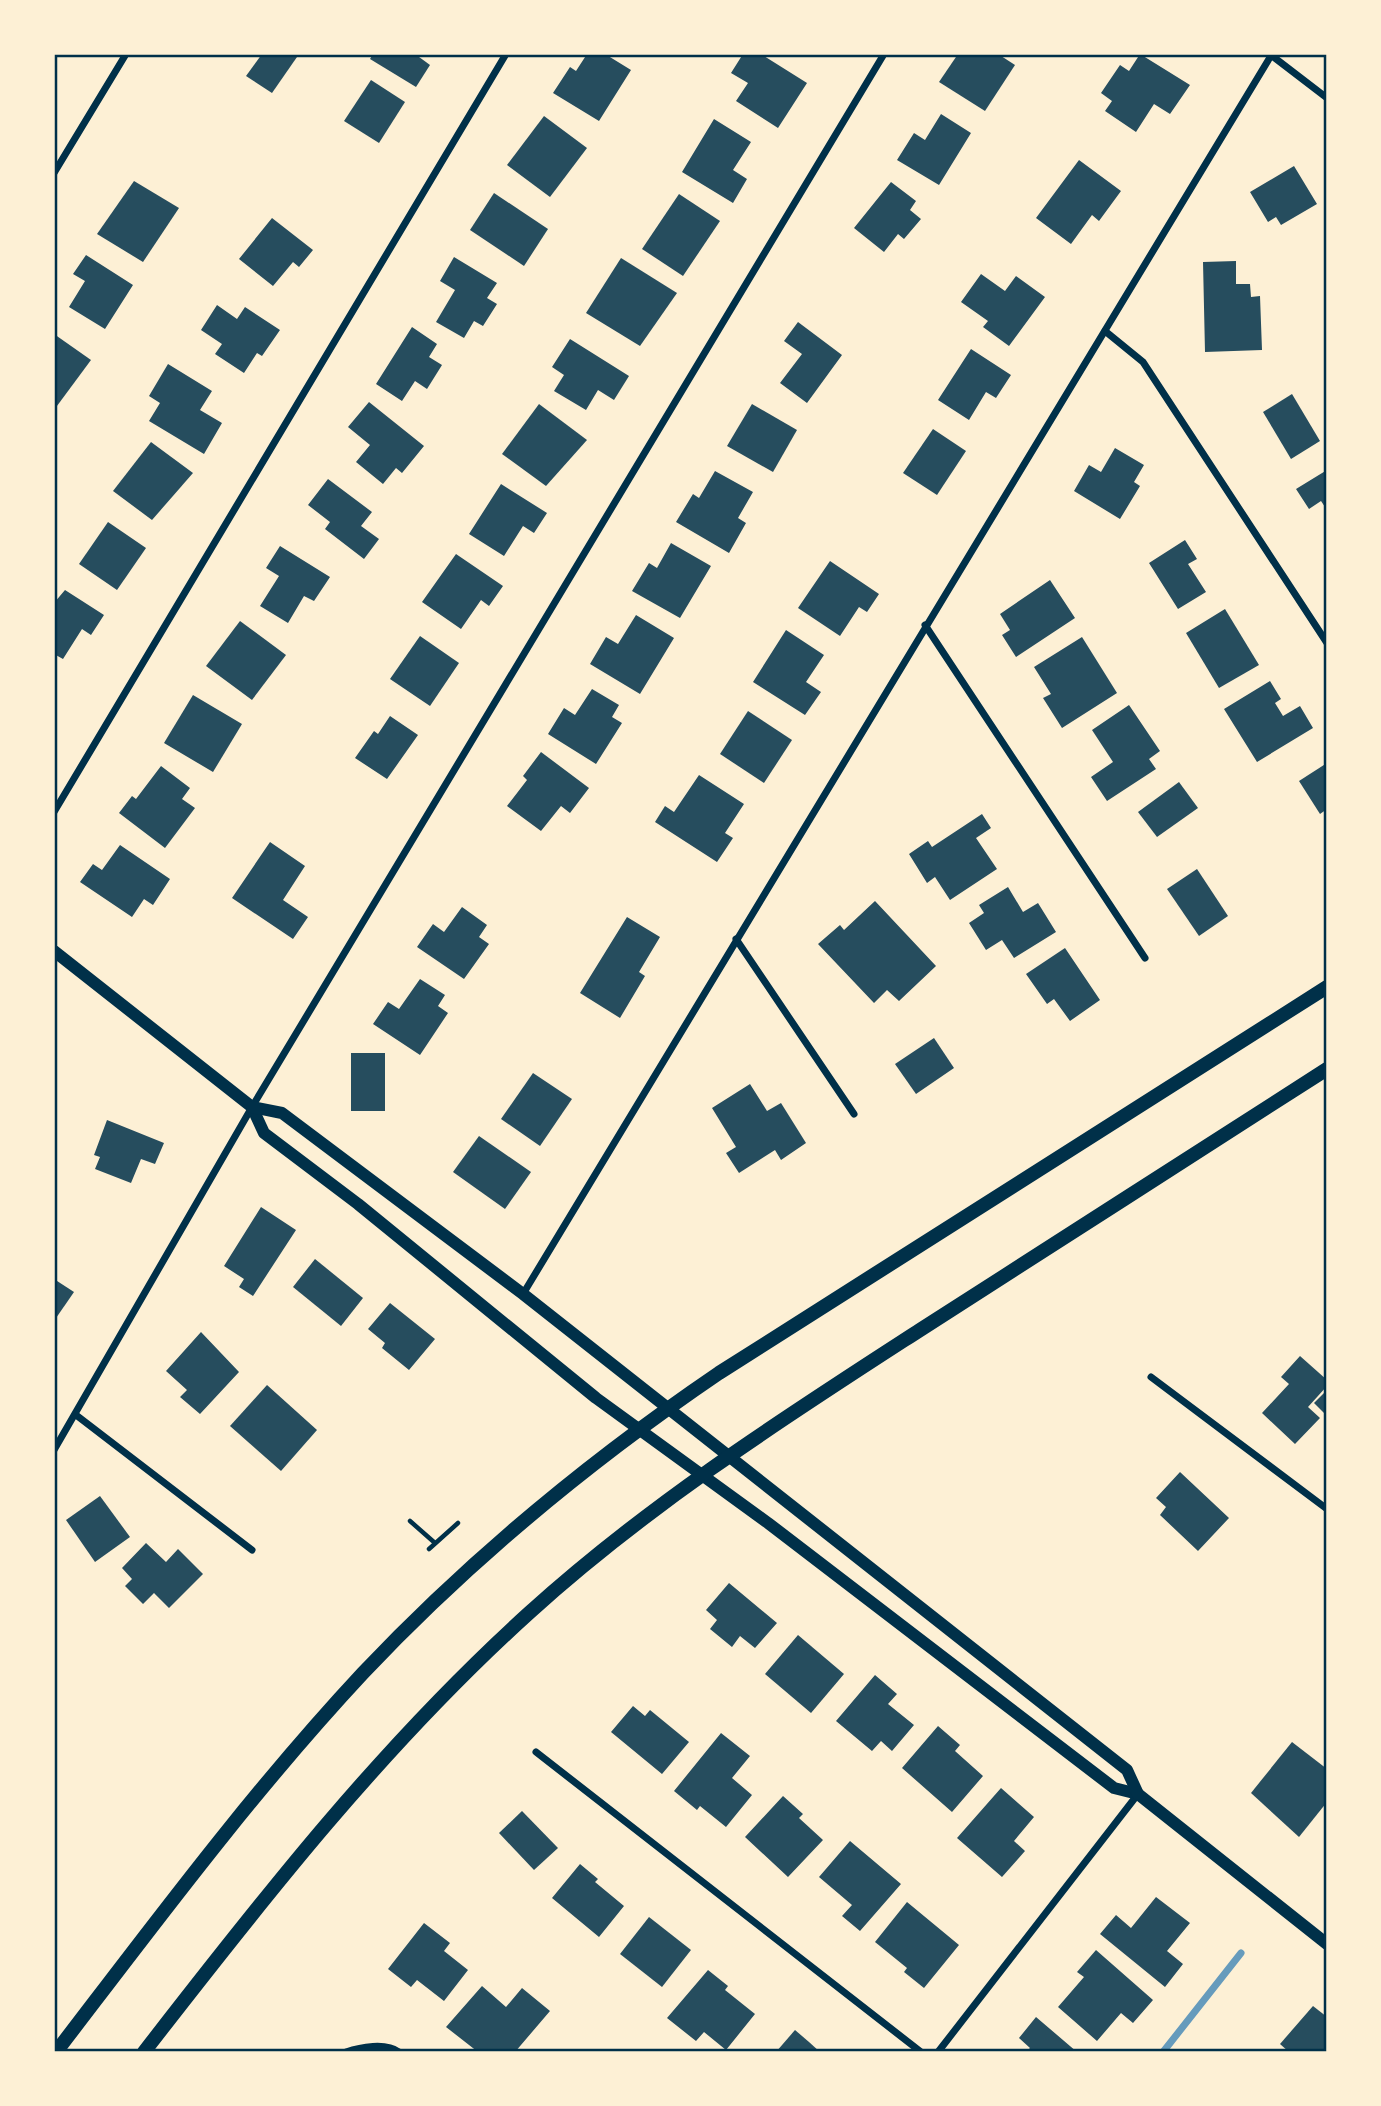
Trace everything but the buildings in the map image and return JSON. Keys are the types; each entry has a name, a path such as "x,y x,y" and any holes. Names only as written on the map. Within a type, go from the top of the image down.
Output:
{"main road":[{"path":"56,2052 227,1830 365,1671 470,1570 666,1409 1327,987"},
{"path":"144,2052 297,1857 425,1713 529,1612 603,1549 728,1456 1327,1069"}],"street":[{"path":"54,173 126,54"},
{"path":"54,813 506,54"},
{"path":"54,1450 251,1107 884,54"},
{"path":"523,1294 1271,55 1327,98"},
{"path":"1105,331 1143,362 1327,643"},
{"path":"925,625 1146,958"},
{"path":"736,939 854,1114"},
{"path":"54,951 251,1107 264,1133 638,1430 698,1476 768,1523 1114,1788 1138,1794 1327,1944"},
{"path":"251,1107 282,1113 523,1294 1127,1770 1138,1794"},
{"path":"1151,1377 1327,1509"},
{"path":"76,1415 252,1550"},
{"path":"536,1752 921,2052"},
{"path":"938,2052 1138,1794"},
{"path":"346,2052 362,2047 394,2048 399,2052"}],"path":[{"path":"410,1521 435,1544"},
{"path":"429,1549 458,1523"}],"waterway":[{"path":"1163,2052 1241,1953"}]}
